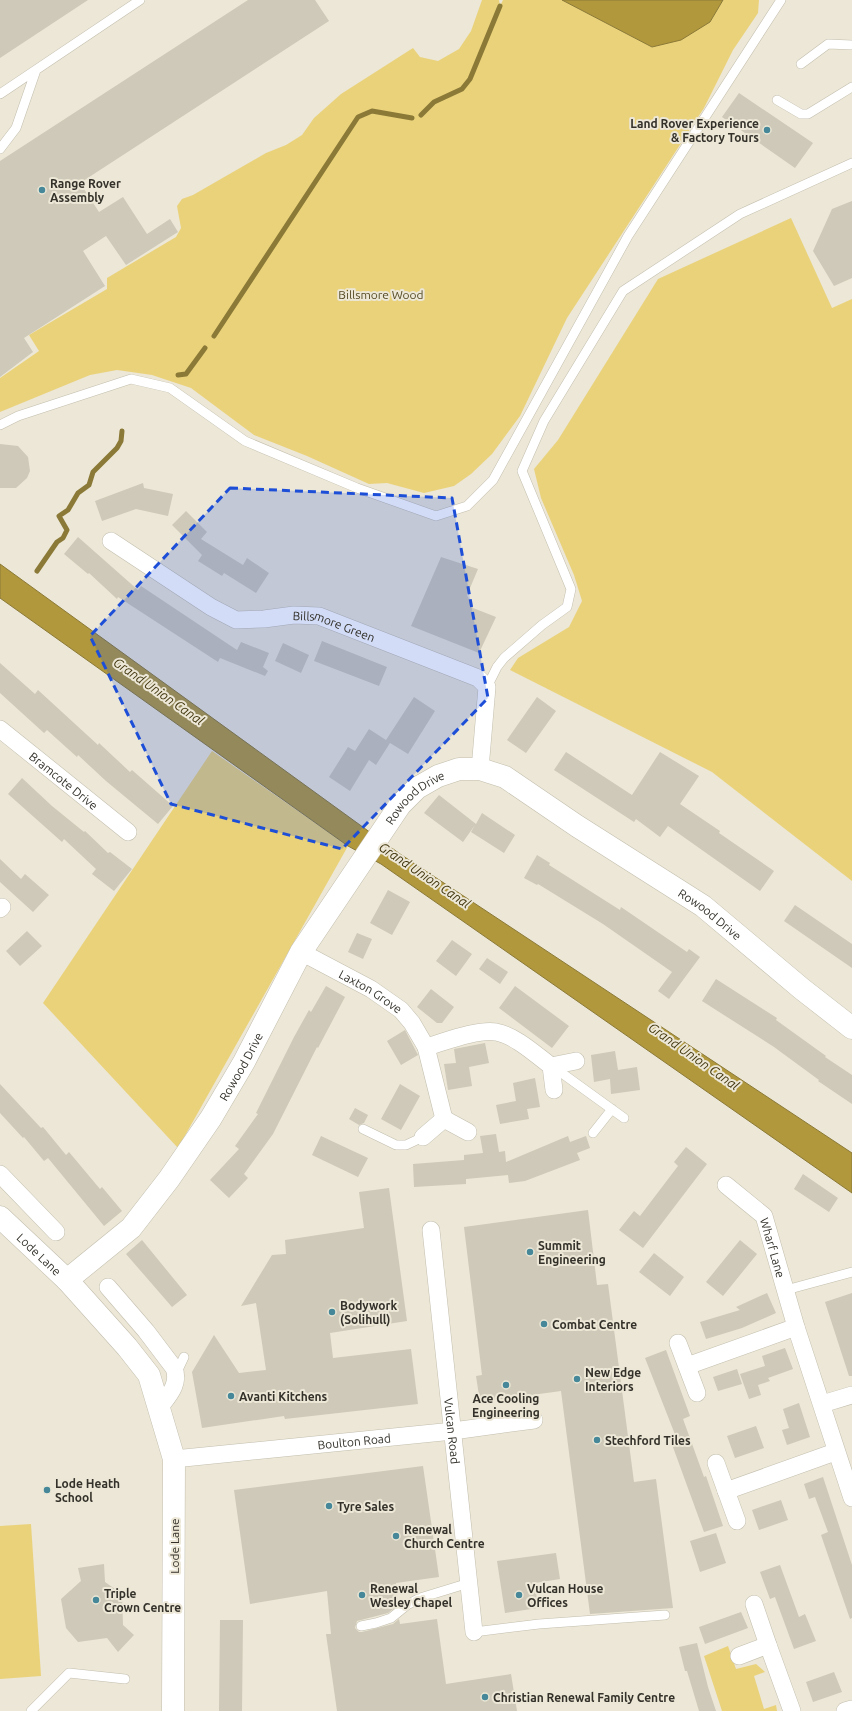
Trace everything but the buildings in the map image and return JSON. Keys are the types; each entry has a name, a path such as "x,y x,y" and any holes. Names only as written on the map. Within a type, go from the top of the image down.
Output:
{"street":[{"name":"Billsmore Green","path":"111,541 211,607 236,620 264,619 294,614 319,616 444,663 478,678 487,687"},
{"path":"480,769 487,687"},
{"name":"Bramcote Drive","path":"0,729 128,832"},
{"name":"Rowood Drive","path":"66,1280 131,1228 169,1179 211,1118 244,1062 300,952 400,805 417,788 438,776 459,769 480,769 504,777 577,826 703,906 802,989 852,1028"},
{"name":"Laxton Grove","path":"300,952 371,989 401,1010 412,1023 426,1048 444,1119"},
{"path":"426,1048 481,1032 495,1032 513,1038 551,1066 554,1090"},
{"path":"551,1066 576,1061"},
{"path":"423,1136 444,1119 468,1132"},
{"path":"0,1174 56,1232"},
{"name":"Wharf Lane","path":"726,1185 764,1216 796,1328 852,1498"},
{"name":"Lode Lane","path":"0,1217 66,1280 127,1346 149,1375 160,1406 174,1459 172,1711"},
{"name":"Vulcan Road","path":"431,1230 474,1632"},
{"path":"108,1287 146,1331 176,1374 174,1389 160,1406"},
{"path":"687,1366 796,1328"},
{"path":"678,1343 697,1393"},
{"path":"822,1404 852,1395"},
{"name":"Boulton Road","path":"174,1459 453,1431 534,1420"},
{"path":"726,1491 836,1452"},
{"path":"716,1463 737,1521"},
{"path":"754,1604 792,1711"},
{"path":"739,1656 768,1645"},
{"path":"845,1711 852,1709"}],"lane":[{"path":"0,94 140,0"},
{"path":"0,425 18,416 131,379 170,388 245,441 357,488 436,516 467,506 493,480 628,236 781,0"},
{"path":"801,64 828,44 852,45"},
{"path":"0,149 16,128 36,70"},
{"path":"776,100 801,114 808,114 852,87"},
{"path":"487,687 504,658 542,625 567,607 571,589 522,471 544,421 624,291 740,214 852,162"},
{"path":"551,1066 624,1118"},
{"path":"593,1132 612,1110"},
{"path":"363,1129 396,1145 406,1145 423,1136"},
{"path":"786,1290 852,1272"},
{"path":"176,1374 184,1357"},
{"path":"361,1626 376,1624 391,1618 407,1605 420,1598 469,1583"},
{"path":"474,1632 539,1624 665,1614"},
{"path":"31,1711 69,1673 125,1679"}],"highlighted area":[{"path":"230,488 452,498 488,698 342,849 171,804 90,636"}],"green space":[{"name":"Billsmore Wood","path":"482,0 499,0 500,6 503,0 562,0 652,47 710,22 723,0 759,0 758,13 733,50 704,108 567,318 520,416 492,454 471,474 454,486 424,493 387,483 369,484 307,456 254,435 191,388 152,375 117,370 90,375 0,412 0,378 39,351 29,335 107,289 107,278 176,237 181,228 177,206 182,199 193,195 266,153 286,145 302,135 314,118 341,94 413,48 420,57 438,61 459,49 471,31"},
{"path":"791,218 832,308 852,299 852,881 712,772 510,670 518,658 569,627 582,601 574,575 541,498 534,469 558,440 658,279"},
{"path":"212,751 348,846 178,1148 43,1003"},
{"path":"31,1524 41,1676 0,1679 0,1526"},
{"path":"728,1646 736,1669 756,1664 765,1672 754,1676 764,1709 776,1705 777,1711 722,1711 704,1656"}],"water":[{"path":"562,0 723,0 710,22 681,40 652,47"},
{"name":"Grand Union Canal","path":"0,564 400,854 852,1153 852,1193 381,864 348,846 0,598"}],"waterway":[{"path":"421,115 434,102 462,89 470,79 500,6"},
{"path":"214,336 358,117 372,111 412,118"},
{"path":"178,375 186,374 205,348"},
{"path":"37,571 57,542 63,538 67,530 59,516 68,510 78,493 89,485 93,472 117,448 121,441 122,431"}],"place":[{"name":"Land Rover Experience & Factory Tours","path":"767,130"},
{"name":"Range Rover Assembly","path":"42,190"},
{"name":"Summit Engineering","path":"530,1252"},
{"name":"Bodywork (Solihull)","path":"332,1312"},
{"name":"Combat Centre","path":"544,1324"},
{"name":"New Edge Interiors","path":"577,1379"},
{"name":"Ace Cooling Engineering","path":"506,1385"},
{"name":"Avanti Kitchens","path":"231,1396"},
{"name":"Stechford Tiles","path":"597,1440"},
{"name":"Lode Heath School","path":"47,1490"},
{"name":"Tyre Sales","path":"329,1506"},
{"name":"Renewal Church Centre","path":"396,1536"},
{"name":"Renewal Wesley Chapel","path":"362,1595"},
{"name":"Vulcan House Offices","path":"519,1595"},
{"name":"Triple Crown Centre","path":"96,1600"},
{"name":"Christian Renewal Family Centre","path":"485,1697"}]}
